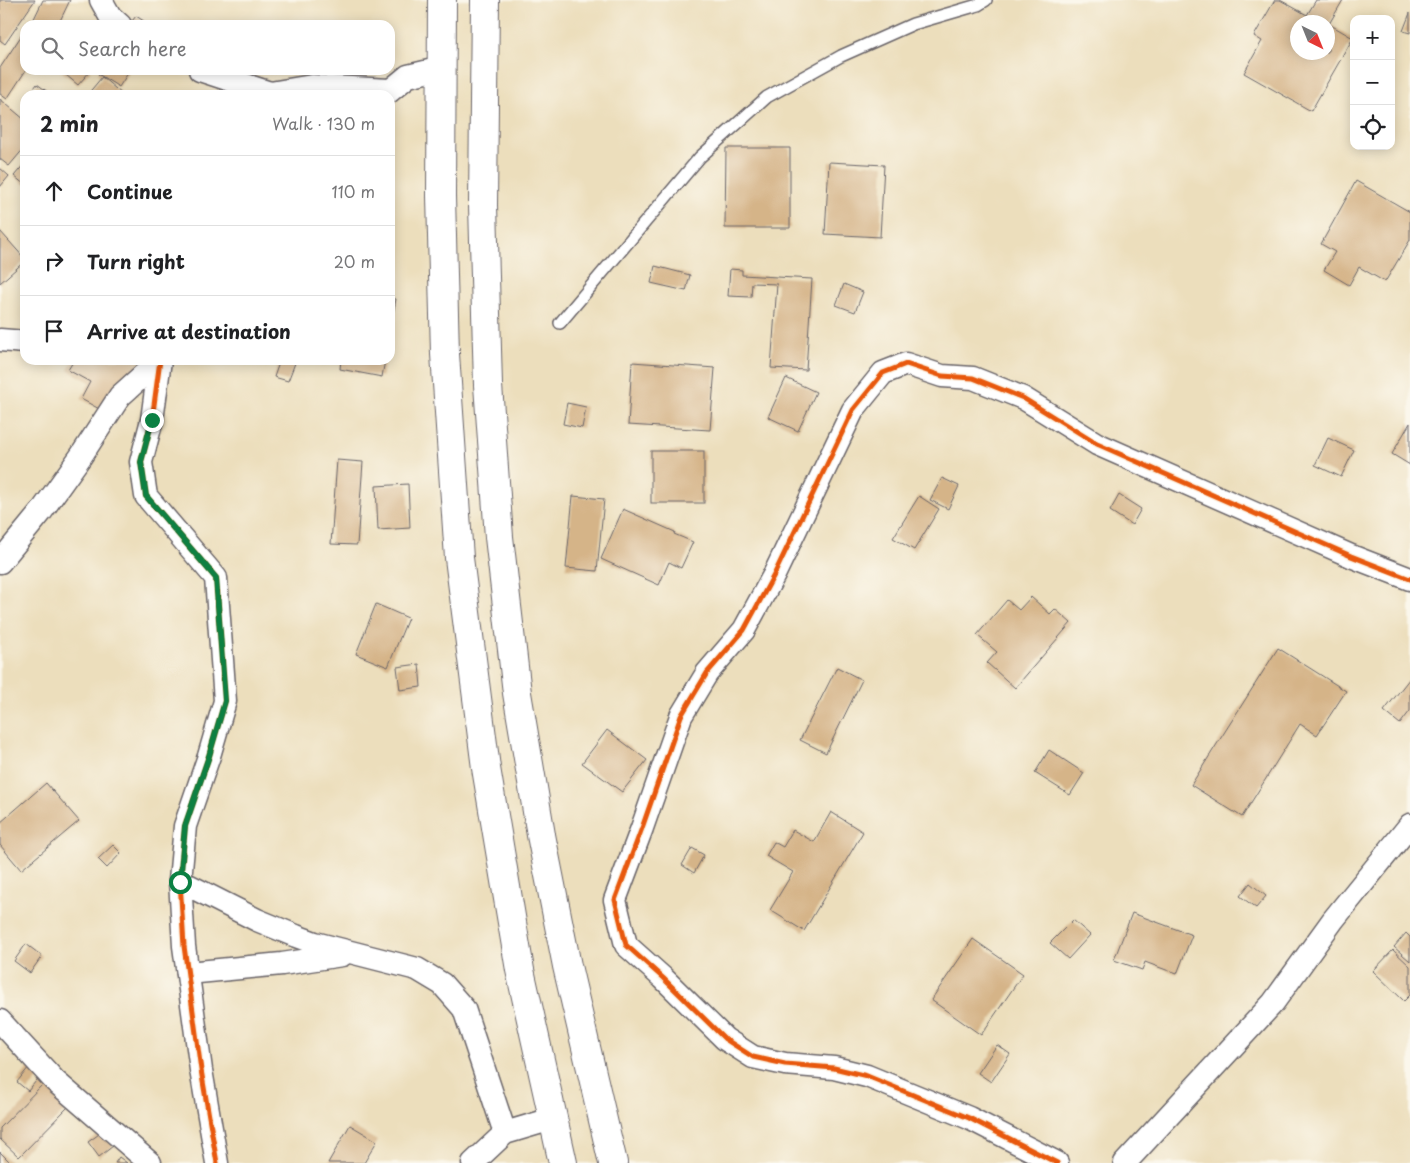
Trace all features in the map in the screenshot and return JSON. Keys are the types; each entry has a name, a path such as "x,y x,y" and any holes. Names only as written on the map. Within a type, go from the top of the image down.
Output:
{"main road":[{"path":"442,0 441,196 445,354 459,558 486,768 520,970 563,1163"},
{"path":"484,0 483,214 488,385 499,537 517,693 542,835 570,975 613,1163"}],"street":[{"path":"100,0 114,20"},
{"path":"390,90 408,76 442,68"},
{"path":"215,75 261,90"},
{"path":"288,90 312,86 363,90"},
{"path":"0,340 20,342"},
{"path":"1057,1163 970,1118 867,1076 834,1068 785,1064 753,1057 725,1040 663,978 626,945 615,900 681,716 707,673 744,630 774,575 853,410 883,372 906,364 942,376 973,378 1024,398 1097,444 1351,556 1410,579"},
{"path":"0,562 47,504 120,396 154,365"},
{"path":"159,365 152,420 141,462 146,496 216,578 225,701 209,756 185,826 180,882 184,946 201,1070 217,1163"},
{"path":"1125,1163 1273,1003 1334,920 1410,825"},
{"path":"180,882 257,920 316,943 417,968 442,984 464,1008 505,1132"},
{"path":"188,973 282,964 353,953"},
{"path":"0,1021 55,1081 150,1163"},
{"path":"473,1163 505,1132 552,1119"}],"lane":[{"path":"560,323 700,157 767,97 841,56 913,24 978,5 986,0"}],"building":[{"path":"0,0 35,0 5,44 0,40"},
{"path":"43,0 70,0 60,20 33,20"},
{"path":"1275,0 1280,0 1307,15 1290,15 1290,60 1335,60 1335,28 1350,36 1350,43 1311,111 1244,73 1262,41 1254,36"},
{"path":"1316,0 1343,0 1334,15 1307,15"},
{"path":"1410,13 1410,33 1403,31"},
{"path":"136,16 142,20 133,20"},
{"path":"20,38 20,75 23,75 7,99 0,94 0,68"},
{"path":"66,75 87,75 78,85"},
{"path":"100,75 127,75 119,87"},
{"path":"102,77 117,90 91,90"},
{"path":"37,84 45,90 33,90"},
{"path":"0,99 20,116 20,153 9,166 0,159"},
{"path":"726,148 790,148 790,228 725,228"},
{"path":"829,162 884,165 880,237 825,234"},
{"path":"0,168 9,176 0,187"},
{"path":"20,169 20,181 14,176"},
{"path":"1356,181 1410,212 1410,240 1385,282 1359,267 1349,285 1324,270 1335,252 1321,244"},
{"path":"0,231 20,253 20,265 0,283"},
{"path":"655,266 690,275 686,291 651,283"},
{"path":"730,269 742,270 742,275 812,279 806,370 771,368 777,284 752,283 751,297 728,296"},
{"path":"844,284 863,292 855,312 836,305"},
{"path":"632,362 715,368 710,430 628,425"},
{"path":"71,365 143,365 114,417 81,399 90,382 68,370"},
{"path":"278,365 294,365 288,381 274,377"},
{"path":"340,365 384,365 382,377 340,369"},
{"path":"786,378 816,392 798,431 768,417"},
{"path":"567,403 586,407 582,428 563,424"},
{"path":"1410,423 1410,465 1392,454"},
{"path":"1328,438 1354,450 1341,477 1315,465"},
{"path":"651,451 704,451 704,503 651,503"},
{"path":"337,460 363,462 357,545 331,544"},
{"path":"942,478 959,486 948,509 930,500"},
{"path":"408,484 410,528 378,530 376,486"},
{"path":"1119,495 1141,509 1132,525 1110,511"},
{"path":"573,496 604,499 597,571 566,568"},
{"path":"919,496 939,509 914,550 893,538"},
{"path":"623,509 693,542 681,568 669,562 659,585 601,559"},
{"path":"1031,597 1050,614 1055,609 1071,623 1015,688 987,663 997,652 977,635 1007,600 1019,610"},
{"path":"376,604 408,618 388,667 356,654"},
{"path":"1278,648 1346,691 1317,735 1300,724 1242,817 1191,785"},
{"path":"419,664 421,687 400,690 397,667"},
{"path":"837,667 862,680 826,753 800,740"},
{"path":"1410,678 1410,711 1400,724 1384,711"},
{"path":"607,730 647,760 622,792 582,763"},
{"path":"1049,750 1084,773 1070,795 1035,773"},
{"path":"46,783 79,821 21,870 0,845 0,823"},
{"path":"831,812 863,832 804,931 770,910 793,872 766,856 774,842 783,847 793,830 814,842"},
{"path":"113,845 121,853 107,868 98,859"},
{"path":"692,848 704,855 694,873 682,865"},
{"path":"1250,883 1266,896 1256,908 1240,896"},
{"path":"1132,913 1192,935 1177,974 1145,962 1142,970 1114,960"},
{"path":"1073,920 1090,935 1068,959 1050,943"},
{"path":"1406,933 1410,937 1410,961 1394,947"},
{"path":"973,939 1023,974 981,1035 931,1000"},
{"path":"26,944 42,956 30,973 14,961"},
{"path":"1393,950 1410,966 1410,995 1404,1001 1373,971"},
{"path":"997,1045 1010,1054 991,1082 978,1073"},
{"path":"29,1067 40,1076 28,1091 17,1082"},
{"path":"45,1082 69,1106 19,1157 0,1139 0,1128"},
{"path":"350,1125 377,1141 364,1163 328,1163"},
{"path":"102,1132 113,1146 99,1157 88,1142"},
{"path":"0,1152 11,1163 0,1163"},
{"path":"119,1157 127,1163 115,1163"}],"cycle path":[{"path":"1057,1163 969,1118 867,1076 834,1068 785,1064 753,1057 725,1039 663,978 626,945 615,900 681,716 707,673 744,630 774,575 853,410 883,373 906,364 942,376 973,378 1023,398 1097,444 1351,556 1410,579"},
{"path":"159,365 152,420 141,462 146,496 216,578 225,701 209,756 185,826 180,881 184,946 201,1070 217,1163"}],"route":[{"path":"152,420 141,462 146,496 216,578 225,701 209,756 185,826 180,882"}]}
